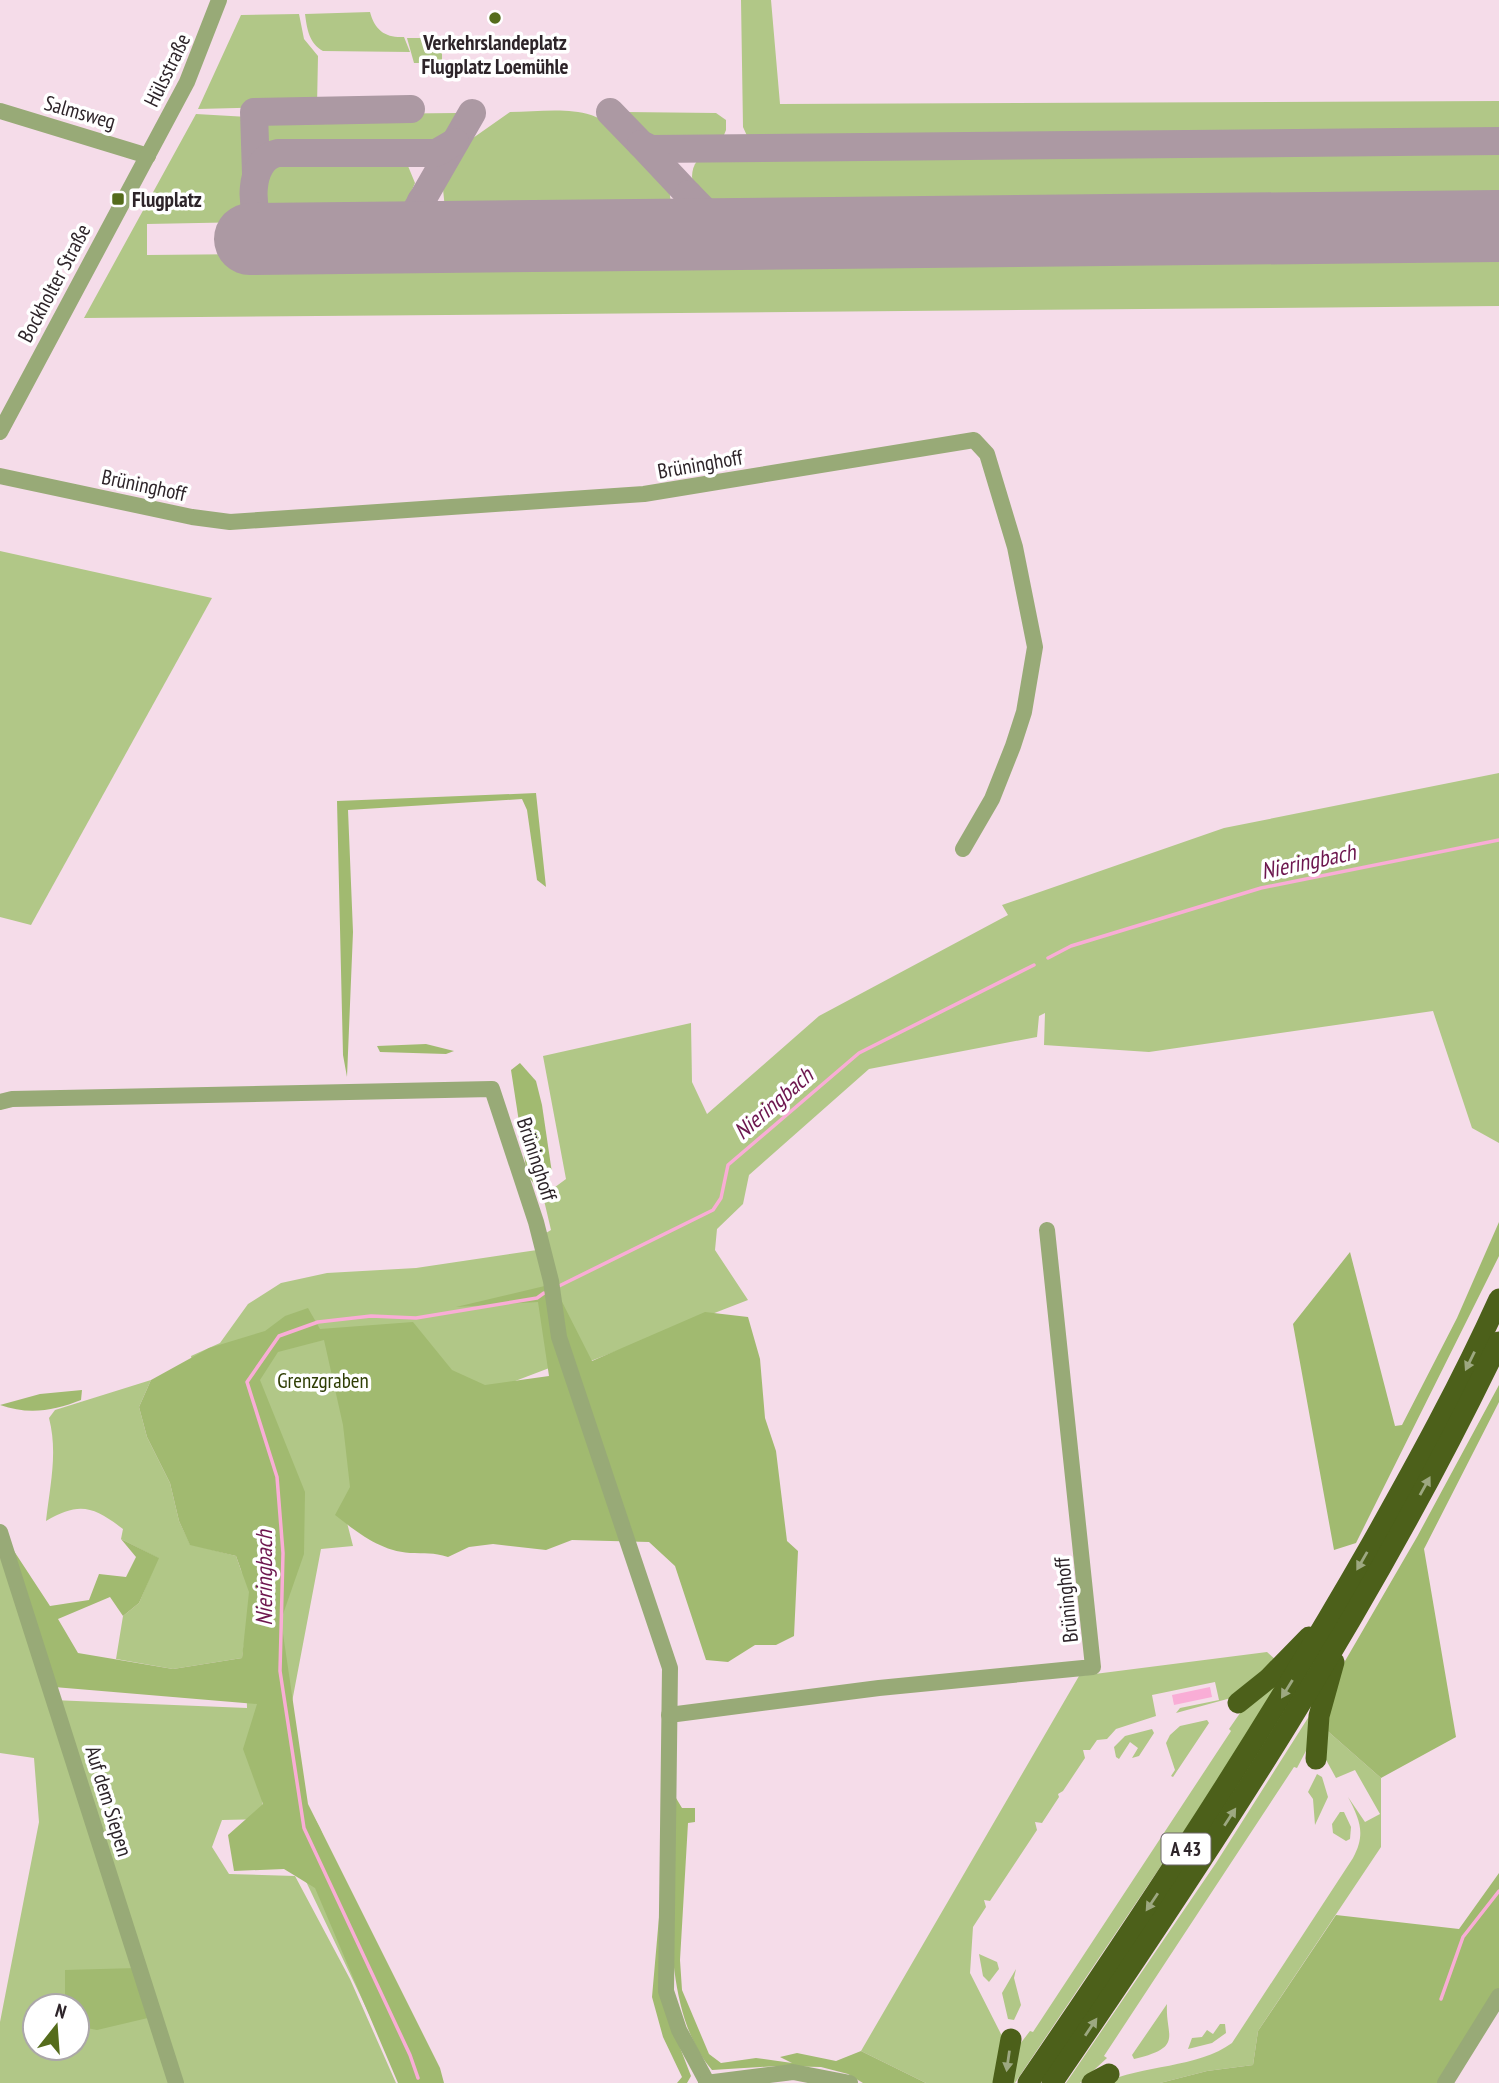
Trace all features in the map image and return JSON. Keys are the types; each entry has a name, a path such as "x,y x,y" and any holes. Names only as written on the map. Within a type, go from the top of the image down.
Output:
{"highway":[{"name":"A 43","path":"1028,2083 1234,1776 1417,1463 1499,1299"},
{"name":"A 43","path":"1052,2083 1255,1778 1438,1462 1499,1342"},
{"path":"1238,1703 1268,1679 1334,1609"},
{"path":"1316,1759 1319,1716 1343,1630"},
{"path":"1003,2083 1011,2039"}],"street":[{"name":"Hülsstraße","path":"148,156 192,71 219,0"},
{"name":"Salmsweg","path":"0,111 148,156"},
{"name":"Bockholter Straße","path":"0,432 148,156"},
{"name":"Brüninghoff","path":"0,476 192,517 230,522 644,495 974,440 987,454 1015,547 1035,647 1024,712 1013,746 992,799 963,849"},
{"name":"Brüninghoff","path":"0,1102 12,1099 492,1089 536,1222 551,1281 559,1337 670,1668 667,1991 679,2030 707,2083"},
{"name":"Brüninghoff","path":"669,1715 879,1688 1093,1667 1047,1230"},
{"name":"Auf dem Siepen","path":"0,1532 176,2083"},
{"path":"1445,2083 1483,2017 1499,1996"},
{"path":"707,2083 793,2072 850,2083"}],"green space":[{"path":"741,0 771,0 780,104 1499,101 1499,135 758,142 748,138 743,127"},
{"path":"370,12 382,32 404,37 410,52 323,51 312,40 305,14"},
{"path":"299,14 304,39 318,56 317,106 198,109 241,15"},
{"path":"407,38 442,38 442,63 414,63"},
{"path":"571,111 591,115 603,121 650,160 663,177 670,193 669,207 659,219 462,221 445,209 443,189 473,138 510,112"},
{"path":"625,112 716,113 726,120 726,130 722,140 715,142 649,143 621,116"},
{"path":"457,113 443,139 432,146 267,147 261,142 260,120 265,115"},
{"path":"196,114 248,117 250,222 147,224 147,255 1499,243 1499,306 84,318"},
{"path":"1499,146 1499,210 726,218 703,203 692,178 697,161 714,155"},
{"path":"391,158 408,166 415,183 402,213 395,219 285,223 277,221 263,208 264,176 277,161"},
{"path":"0,551 212,598 31,925 0,917"},
{"name":"Grenzgraben","path":"1499,773 1499,1143 1472,1128 1433,1011 1149,1052 1044,1045 1045,1013 1039,1016 1037,1037 869,1069 749,1175 743,1204 717,1229 715,1250 748,1300 583,1364 565,1362 457,1403 343,1507 353,1546 321,1549 292,1702 304,1799 320,1828 363,1931 402,2083 261,1787 264,1819 222,1820 212,1847 229,1874 295,1876 350,1979 396,2083 0,2083 0,2022 39,1822 34,1758 0,1753 0,1557 52,1700 247,1708 245,1637 242,1658 173,1669 116,1659 123,1616 139,1603 158,1558 121,1539 123,1529 104,1516 86,1509 68,1511 46,1521 53,1456 49,1418 55,1410 151,1380 139,1407 147,1437 170,1483 179,1521 190,1544 236,1556 242,1573 191,1356 220,1343 248,1304 281,1283 327,1273 416,1268 544,1249 541,1236 551,1230 543,1196 566,1179 543,1056 691,1023 692,1082 707,1114 819,1016 1008,915 1002,905 1224,828"},
{"path":"536,793 546,887 537,880 527,810 522,799 348,810 353,932 347,1077 343,1055 337,801"},
{"path":"426,1044 454,1051 446,1054 380,1052 377,1046"},
{"path":"520,1063 536,1081 542,1105 552,1173 540,1193 527,1174 511,1070"},
{"path":"1499,1222 1499,1256 1356,1543 1334,1550 1293,1324 1350,1252 1395,1426 1402,1425 1457,1318"},
{"path":"553,1284 592,1361 705,1312 748,1317 760,1359 765,1418 776,1451 787,1541 798,1551 794,1636 776,1645 755,1645 728,1662 706,1660 675,1566 649,1542 572,1540 546,1550 493,1544 469,1547 448,1557 389,1549 370,1540 335,1515 350,1487 343,1425 324,1340 278,1352 260,1380 305,1492 304,1554 281,1620 308,1804 440,2068 444,2083 398,2083 315,1888 284,1869 234,1871 228,1835 263,1804 243,1749 257,1704 54,1687 12,1548 50,1606 89,1600 99,1574 126,1577 136,1557 121,1539 159,1558 139,1603 123,1616 110,1597 58,1619 78,1653 173,1669 242,1658 249,1592 236,1556 190,1545 179,1521 170,1483 147,1437 139,1407 151,1380 209,1348 265,1331 285,1316 308,1308 320,1329 413,1322 452,1370 485,1385 549,1376 538,1302 456,1307"},
{"path":"1499,1385 1499,1402 1424,1549 1456,1737 1381,1778 1323,1727 1334,1680 1417,1537"},
{"path":"82,1390 81,1400 51,1409 31,1411 0,1405 40,1394"},
{"path":"1267,1652 1276,1660 1231,1698 1176,1713 1180,1708 1219,1700 1215,1682 1152,1695 1156,1716 1116,1729 1107,1739 1097,1740 1090,1750 1083,1750 1085,1758 1063,1791 1058,1794 1059,1797 1042,1823 1035,1822 1037,1830 990,1901 984,1900 986,1907 973,1927 970,1973 1002,2036 996,2083 926,2083 861,2051 1079,1676"},
{"path":"1287,1669 1216,1784 1015,2083 1009,2083 1020,2044 1030,2031 1033,2032 1231,1731 1229,1729 1247,1703"},
{"path":"1313,1710 1307,1749 1297,1768 1294,1767 1104,2056 1107,2058 1080,2083 1066,2083 1216,1863"},
{"path":"1207,1720 1209,1723 1173,1777 1171,1776 1175,1770 1166,1743 1170,1735 1180,1726"},
{"path":"1323,1727 1381,1778 1381,1847 1258,2031 1253,2065 1207,2071 1160,2083 1103,2083 1118,2077 1187,2062 1232,2043 1353,1858 1359,1842 1360,1827 1348,1797 1365,1822 1380,1814 1355,1770 1336,1778 1325,1758"},
{"path":"1152,1729 1154,1733 1139,1756 1132,1758 1138,1748 1130,1742 1119,1759 1116,1757 1114,1747 1125,1736"},
{"path":"1317,1774 1322,1777 1328,1797 1315,1825 1313,1799 1308,1792"},
{"path":"673,1793 682,1808 695,1808 695,1822 688,1823 680,1960 682,1990 709,2054 721,2063 756,2058 792,2063 780,2057 797,2053 836,2061 861,2051 926,2083 863,2083 848,2074 821,2067 777,2066 712,2070 694,2043 682,2011 675,1975 671,1938"},
{"path":"1340,1812 1344,1812 1351,1827 1350,1839 1346,1841 1333,1833 1332,1824"},
{"path":"1499,1873 1499,1992 1440,2083 1160,2083 1207,2071 1253,2065 1258,2031 1336,1915 1459,1929"},
{"path":"662,1883 667,2014 691,2076 687,2083 677,2083 682,2077 663,2037 652,1997"},
{"path":"979,1954 997,1962 999,1969 989,1982 983,1976"},
{"path":"137,1968 152,2017 97,2030 91,2029 91,1992 65,1992 65,1970"},
{"path":"1016,1969 1014,1978 1021,2005 1014,2020 1008,2019 1002,1993"},
{"path":"1167,2004 1169,2039 1166,2045 1150,2055 1134,2059 1132,2055"},
{"path":"1220,2024 1225,2024 1226,2033 1212,2043 1188,2049 1192,2038 1202,2037 1207,2030 1213,2034"}],"shaded area":[{"path":"1210,1687 1212,1697 1174,1705 1172,1695"}],"waterway":[{"name":"Nieringbach","path":"1048,958 1071,946 1261,888 1499,840"},
{"name":"Nieringbach","path":"559,1286 713,1210 721,1198 728,1165 859,1053 1034,965"},
{"name":"Nieringbach","path":"418,2078 410,2055 304,1828 280,1671 283,1553 277,1477 247,1382 279,1336 318,1322 371,1316 416,1318 537,1298 544,1293"},
{"path":"1441,1999 1463,1937 1499,1891"}],"taxiway":[{"path":"256,174 254,112 411,109"},
{"path":"610,112 641,144 651,149 1499,141"},
{"path":"387,237 407,226 472,113"},
{"path":"289,239 267,234 256,215 256,177 268,157 278,153 436,153 455,142"},
{"path":"641,144 688,194 691,201 690,220 681,228 667,233"},
{"path":"688,194 720,227 735,232"},
{"path":"421,201 423,222 431,230 451,236"}],"runway":[{"path":"250,239 1499,226"}],"place":[{"name":"Verkehrslandeplatz Flugplatz Loemühle","path":"495,18"},
{"name":"Flugplatz","path":"118,199"}]}
